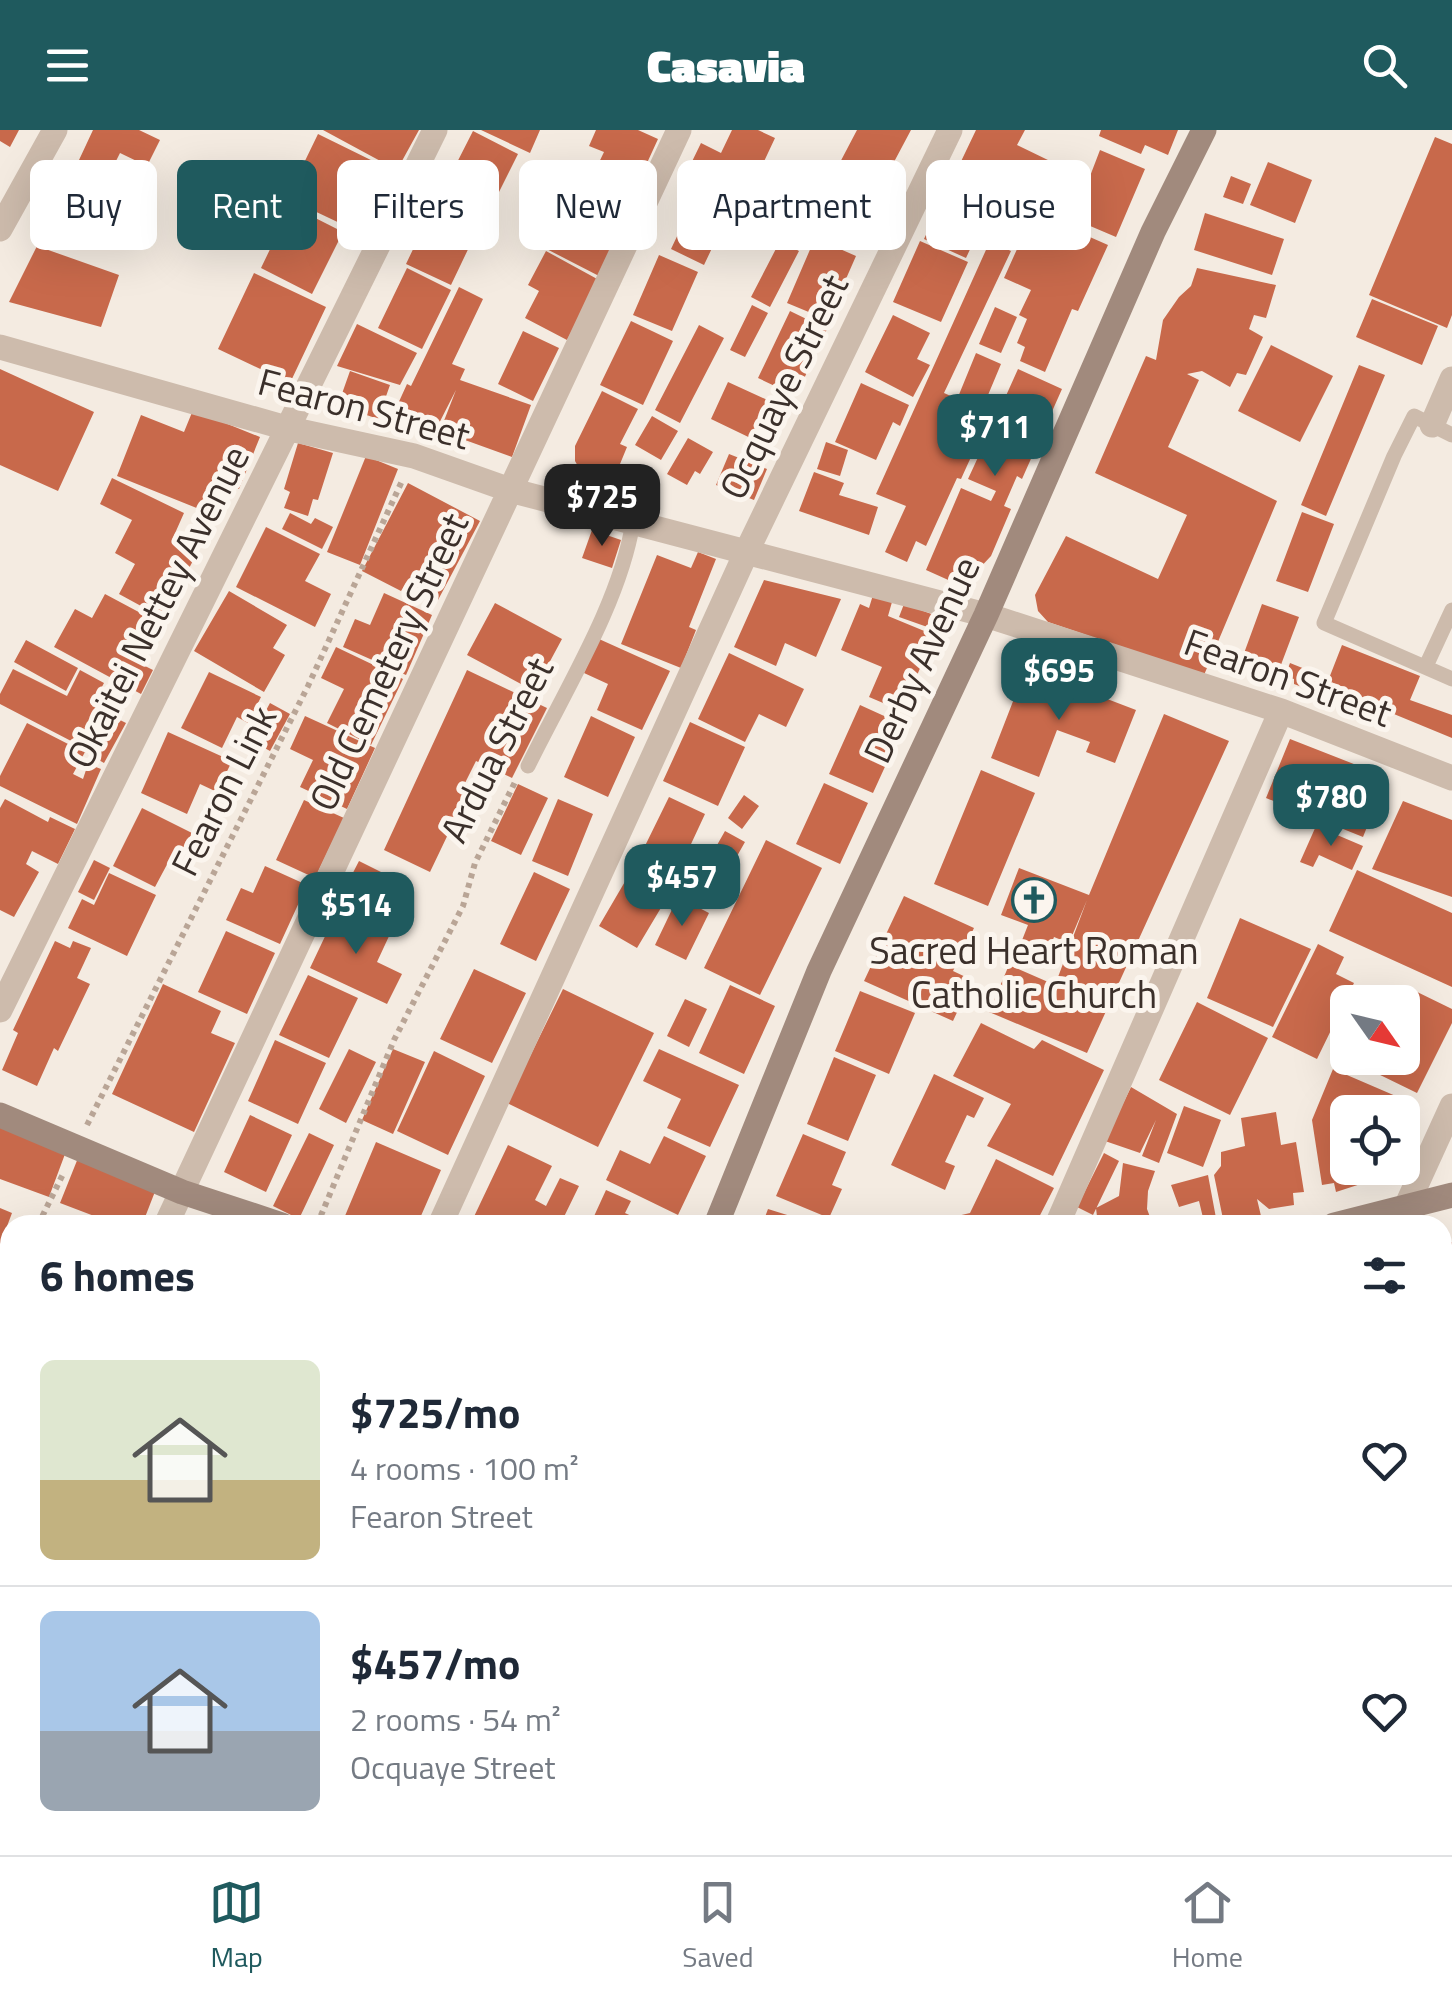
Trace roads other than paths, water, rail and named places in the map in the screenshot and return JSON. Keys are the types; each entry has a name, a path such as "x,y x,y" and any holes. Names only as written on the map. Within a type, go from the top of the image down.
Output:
{"street":[{"path":"0,230 55,130"},
{"name":"Okaitei Nettey Avenue","path":"0,1010 435,130"},
{"name":"Old Cemetery Street","path":"171,1215 679,130"},
{"name":"Ocquaye Street","path":"445,1215 746,552 950,130"},
{"name":"Derby Avenue","path":"720,1215 819,972 986,615 1153,232 1204,130"},
{"name":"Fearon Street","path":"0,348 290,429 414,456 510,490 986,615 1281,712 1452,778"},
{"path":"1442,430 1452,380"},
{"path":"1061,1215 1281,712"},
{"path":"1402,1215 1452,1106"},
{"path":"0,1115 182,1192 252,1215"},
{"path":"1404,1215 1452,1195"}],"lane":[{"path":"1442,430 1414,416 1324,623 1452,679"},
{"name":"Ardua Street","path":"528,766 608,602 628,552 632,522"},
{"path":"1426,666 1452,610"}],"place":[{"name":"Sacred Heart Roman Catholic Church","path":"1034,900"}]}
